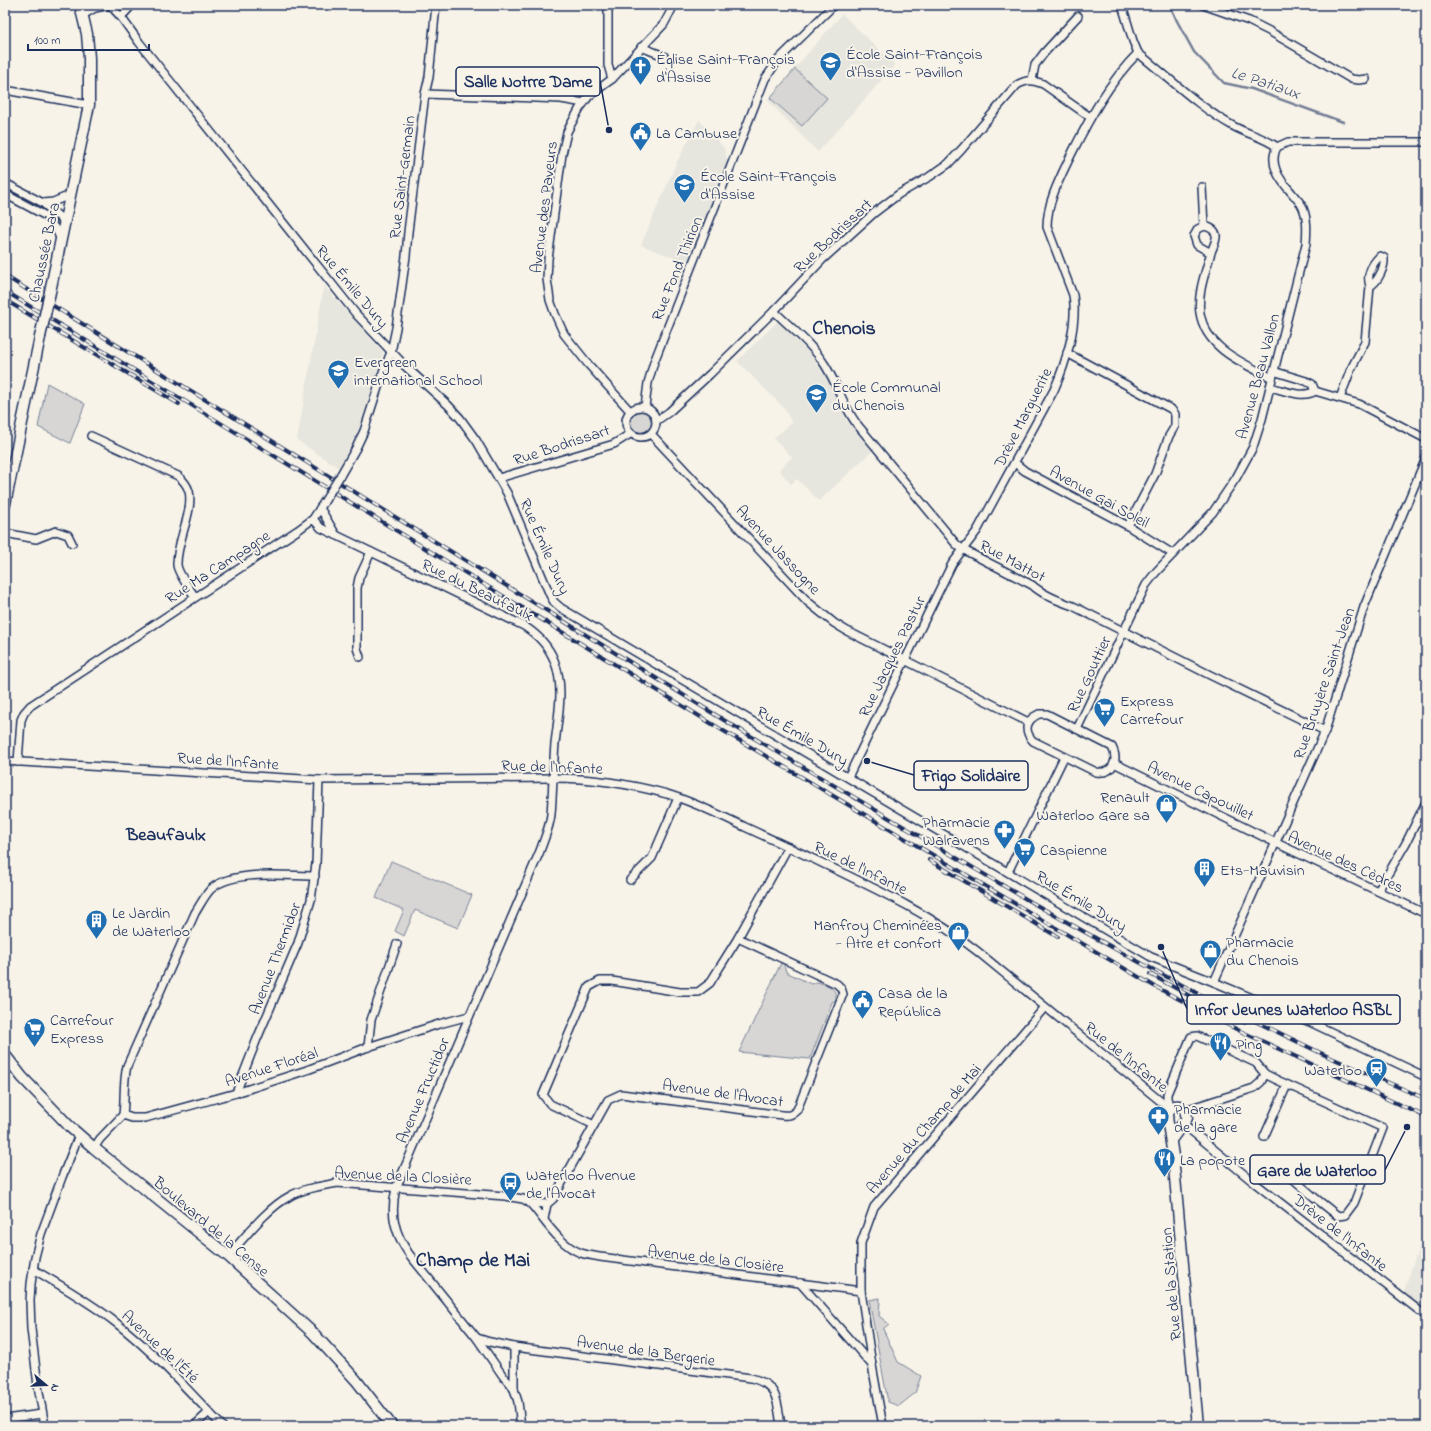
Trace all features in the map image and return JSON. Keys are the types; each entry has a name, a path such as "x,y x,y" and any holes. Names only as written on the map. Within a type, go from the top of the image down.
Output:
{"main road":[{"name":"Chaussée Bara","path":"5,504 89,105 89,58 82,10"},
{"name":"Boulevard de la Cense","path":"5,1055 22,1077 79,1135 228,1256 313,1333 356,1380 392,1426"},
{"path":"1171,1140 1183,1124 1187,1118 1185,1110 1180,1106 1172,1107 1167,1117 1168,1121 1175,1126 1183,1124"},
{"name":"Rue de la Station","path":"1168,1121 1198,1426"}],"street":[{"name":"Rue Émile Dury","path":"82,10 110,5 356,314 391,352 448,404 460,418 476,440 507,493 550,594 554,602 561,608 1151,957 1312,1023 1426,1077"},
{"path":"121,17 132,5"},
{"name":"Rue Saint-Germain","path":"391,352 396,328 406,256 408,224 425,94 429,77 436,5"},
{"path":"608,5 608,65 612,79"},
{"name":"Avenue des Paveurs","path":"630,410 583,358 564,334 555,314 549,292 547,274 548,259 562,154 567,132 584,103 590,96 612,79 664,24 674,5"},
{"name":"Rue Fond Thirion","path":"645,407 648,383 654,362 765,79 779,59 834,5"},
{"path":"1122,5 1132,41 1138,52 1204,106 1233,126 1270,142 1277,147 1288,142 1426,142"},
{"path":"1203,5 1243,19 1269,31 1351,79 1359,80 1366,78"},
{"path":"1078,16 1035,65 1032,80 1043,84 1090,117"},
{"path":"641,47 664,56"},
{"name":"Drève Marguerite","path":"962,549 977,531 1054,390 1063,370 1075,304 1047,227 1047,216 1062,174 1090,117 1128,63 1138,52"},
{"name":"Rue Bodrissart","path":"656,421 669,412 710,374 774,311 822,260 874,213 899,194 929,178 948,164 1017,85 1024,81 1032,80"},
{"path":"5,90 89,105"},
{"path":"425,94 561,99 584,103"},
{"name":"Avenue Beau Vallon","path":"1124,631 1146,585 1156,572 1213,512 1236,478 1252,447 1262,419 1306,244 1307,228 1305,215 1301,204 1278,176 1274,166 1274,152 1277,147"},
{"path":"5,183 44,203 64,221"},
{"path":"1202,188 1204,226"},
{"path":"5,194 46,216 57,231 60,238"},
{"path":"44,203 53,202 70,196"},
{"path":"1211,253 1197,245 1194,236 1198,229 1204,226 1213,229 1216,234 1200,299 1200,313 1207,332 1211,339 1220,348 1272,378"},
{"path":"1340,398 1351,369 1365,342 1370,286"},
{"name":"Rue Mattot","path":"774,311 820,358 829,372 849,413 856,423 956,544 962,549 1064,603 1073,606 1210,675 1325,730"},
{"name":"Rue Ma Campagne","path":"18,762 21,720 24,713 30,706 313,519 340,476 364,431 391,352"},
{"path":"1067,353 1171,409 1175,414 1175,426 1167,441 1155,474 1128,526"},
{"path":"1274,370 1312,384 1314,391"},
{"path":"1270,386 1303,395 1310,394 1314,391 1359,404 1426,439"},
{"path":"640,406 645,407 653,412 656,421 654,429 651,434 643,437 630,434 625,421 630,410 640,406"},
{"name":"Rue Bodrissart","path":"499,478 614,444 630,434"},
{"name":"Avenue Jassogne","path":"651,434 808,602 834,623 847,631 905,660"},
{"path":"92,436 178,476 186,485 189,490 189,503 178,554 177,566 196,597"},
{"name":"Rue Bruyère Saint-Jean","path":"1214,982 1325,730 1364,606 1426,458"},
{"name":"Avenue Gai Soleil","path":"1014,463 1025,471 1128,526 1173,554"},
{"path":"322,505 336,536"},
{"name":"Rue du Beaufaulx","path":"313,519 321,528 336,536 524,626 543,641 554,660 559,675 561,691 553,778"},
{"path":"5,532 36,539 56,531 68,535 72,543"},
{"name":"Rue Jacques Pastur","path":"848,777 952,564 962,549"},
{"path":"360,657 357,648 357,588 359,578 371,552"},
{"name":"Rue Gouttier","path":"1077,729 1124,631"},
{"path":"905,660 1028,722"},
{"path":"1039,714 1047,714 1077,729 1112,746 1116,754 1114,763 1104,773 1096,772 1033,741 1028,736 1027,730 1028,722 1032,717 1039,714"},
{"path":"1008,872 1064,757"},
{"name":"Rue de l'Infante","path":"5,761 319,780 553,778 599,780 678,798 719,814 883,892 954,933 978,950 1170,1109"},
{"name":"Avenue Capouillet","path":"1114,763 1276,843"},
{"name":"Avenue Fructidor","path":"514,1389 503,1376 476,1337 401,1242 395,1228 393,1200 396,1188 540,851 551,814 553,778"},
{"name":"Avenue Thermidor","path":"236,1093 257,1039 298,943 311,900 316,857 319,780"},
{"path":"630,880 652,858 678,798"},
{"path":"1378,892 1406,843 1426,802"},
{"name":"Avenue des Cèdres","path":"1276,843 1426,914"},
{"path":"594,1125 550,1104 543,1095 589,987 600,981 612,981 680,992 698,992 710,983 738,938 788,847"},
{"path":"94,1148 100,1139 123,1115 124,1077 127,1066 202,900 211,889 221,882 233,878 246,876 314,876"},
{"name":"Avenue de l'Avocat","path":"544,1219 547,1204 554,1199 608,1100 621,1094 789,1116 794,1114 797,1110 843,994 841,988 837,984 738,938"},
{"path":"368,1047 371,1020 397,944"},
{"name":"Avenue du Champ de Mai","path":"884,1426 872,1365 861,1291 861,1243 874,1206 1045,1007"},
{"name":"Avenue Floréal","path":"123,1115 132,1118 145,1118 236,1093 307,1070 368,1047 438,1024 469,1016"},
{"path":"1170,1109 1167,1094 1191,1037 1197,1036 1256,1063 1265,1074 1287,1085 1383,1128 1354,1203 1345,1216 1338,1216 1283,1170"},
{"path":"1185,1110 1254,1088 1261,1082 1265,1074"},
{"path":"1264,1137 1287,1085"},
{"name":"Drève de l'Infante","path":"1183,1124 1251,1180 1426,1316"},
{"path":"45,1426 42,1414 31,1328 30,1301 33,1269 41,1234 79,1135"},
{"name":"Avenue de la Closière","path":"228,1256 268,1212 290,1196 314,1187 337,1183 524,1199 530,1203 561,1240 568,1246 583,1254 861,1291"},
{"name":"Avenue de la Closière","path":"530,1203 547,1204"},
{"name":"Avenue de l'Été","path":"33,1269 92,1305 114,1321 152,1354 222,1426"},
{"name":"Avenue de la Closière","path":"800,1283 872,1365"},
{"name":"Avenue de la Bergerie","path":"476,1337 490,1342 514,1346 751,1378 762,1381 775,1393 781,1426"},
{"name":"Avenue Fructidor","path":"514,1346 514,1389 518,1402 521,1426"},
{"path":"194,1426 209,1412"},
{"path":"5,1419 42,1414"}],"shaded area":[{"name":"École Saint-François d'Assise - Pavillon","path":"842,14 895,65 818,152 771,104 768,99"},
{"path":"795,69 827,98 802,126 770,98"},
{"name":"École Saint-François d'Assise","path":"699,120 724,148 728,163 688,263 641,245 676,164"},
{"name":"Evergreen international School","path":"324,286 383,352 359,428 339,468 297,440"},
{"name":"École Communal du Chenois","path":"778,321 812,356 825,376 846,420 872,451 819,501 797,479 791,484 779,470 792,457 774,438 792,423 785,409 737,361"},
{"path":"47,383 85,404 70,443 38,427"},
{"path":"637,411 645,411 652,418 652,426 645,433 637,433 630,426 630,418"},
{"path":"391,861 472,895 458,928 415,910 404,936 395,931 404,910 376,898"},
{"path":"781,963 784,964 786,972 811,984 818,982 831,987 836,995 836,1000 832,1002 810,1059 739,1052"},
{"path":"1426,1228 1426,1310 1403,1293"},
{"path":"880,1298 879,1316 889,1324 883,1329 898,1362 921,1376 915,1393 899,1406 888,1402 869,1300"}],"waterway":[{"name":"Le Patiaux","path":"1170,5 1194,52 1224,83 1252,89 1343,122"}],"railway":[{"path":"5,276 727,722 1031,902 1197,993 1327,1056 1426,1099"},
{"path":"5,291 722,730 1154,986 1238,1030 1426,1117"},
{"path":"5,300 179,404"},
{"path":"929,860 1058,937"},
{"path":"1150,974 1206,1005 1244,1022"}],"place":[{"name":"École Saint-François d'Assise - Pavillon","path":"831,82"},
{"name":"Église Saint-François d'Assise","path":"640,86"},
{"name":"Salle Notrre Dame","path":"609,130"},
{"name":"La Cambuse","path":"641,152"},
{"name":"École Saint-François d'Assise","path":"685,204"},
{"name":"Evergreen international School","path":"338,390"},
{"name":"École Communal du Chenois","path":"816,414"},
{"name":"Express Carrefour","path":"1105,728"},
{"name":"Frigo Solidaire","path":"867,761"},
{"name":"Renault Waterloo Gare sa","path":"1166,824"},
{"name":"Pharmacie Walravens","path":"1005,850"},
{"name":"Caspienne","path":"1024,868"},
{"name":"Ets-Mauvisin","path":"1205,888"},
{"name":"Le Jardin de Waterloo","path":"97,940"},
{"name":"Infor Jeunes Waterloo ASBL","path":"1161,947"},
{"name":"Manfroy Cheminées - Atre et confort","path":"958,952"},
{"name":"Pharmacie du Chenois","path":"1210,970"},
{"name":"Casa de la República","path":"863,1020"},
{"name":"Carrefour Express","path":"34,1048"},
{"name":"Ping","path":"1220,1062"},
{"name":"Waterloo","path":"1377,1088"},
{"name":"Gare de Waterloo","path":"1407,1127"},
{"name":"Pharmacie de la gare","path":"1159,1136"},
{"name":"La popote","path":"1165,1178"},
{"name":"Waterloo Avenue de l'Avocat","path":"510,1202"}],"district":[{"name":"Chenois","path":"844,327"},
{"name":"Beaufaulx","path":"166,834"},
{"name":"Champ de Mai","path":"473,1259"}]}
